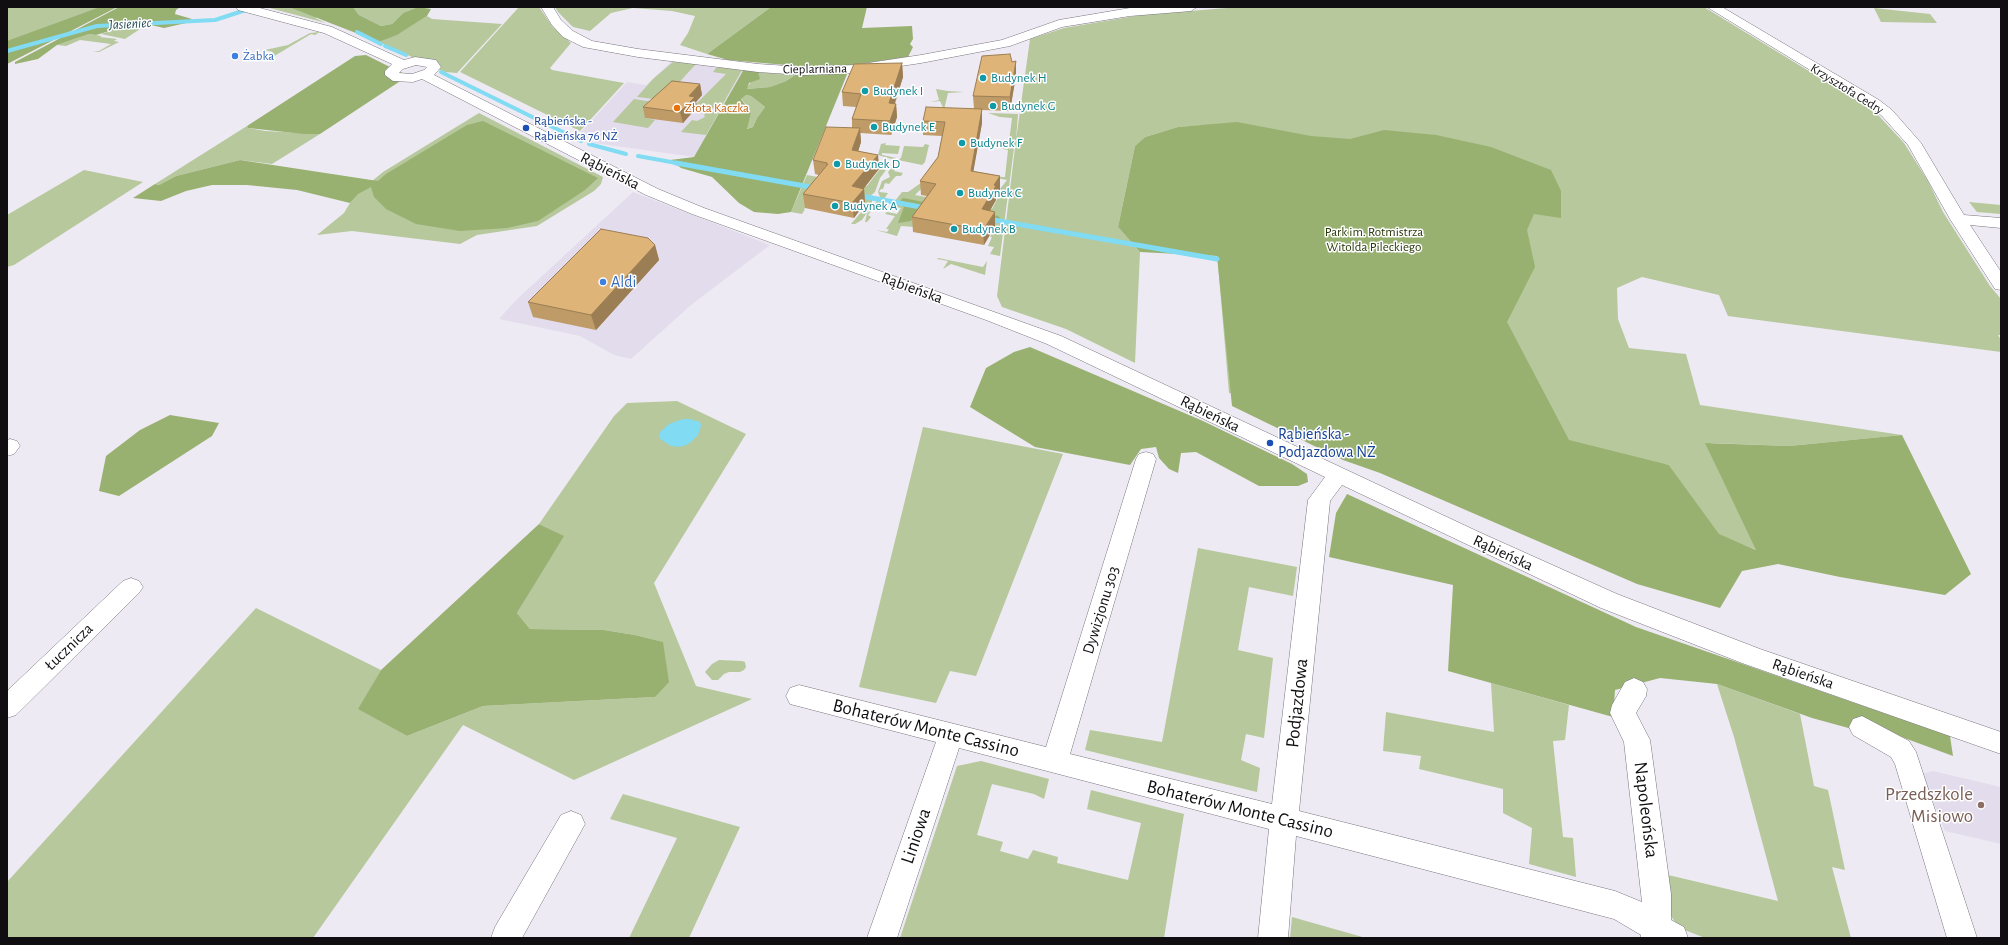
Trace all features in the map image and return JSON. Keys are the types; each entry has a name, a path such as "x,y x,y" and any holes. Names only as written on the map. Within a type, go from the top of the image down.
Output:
{"street":[{"name":"Rąbieńska","path":"242,7 328,30 402,64 392,71 392,75 394,77 408,79 424,75 652,192 698,211 992,316 1054,340 1473,539 1650,617 1751,656 2001,743"},
{"name":"Cieplarniana","path":"547,7 556,22 568,34 588,44 638,53 758,68 803,71 855,69 908,61 1005,43 1059,24 1130,12 1191,7"},
{"name":"Krzysztofa Cedry","path":"1713,7 1887,113 1914,143 1932,171 1958,219 2001,285"},
{"path":"1958,219 2001,223"},
{"name":"Dywizjonu 303","path":"1055,761 1146,459"},
{"name":"Podjazdowa","path":"1273,938 1284,820 1320,500 1338,475"},
{"name":"Łucznicza","path":"7,707 131,587"},
{"name":"Napoleońska","path":"1634,689 1633,696 1625,706 1623,712 1625,719 1637,740 1662,935"},
{"name":"Bohaterów Monte Cassino","path":"799,696 1615,905 1634,913 1662,935"},
{"path":"1862,727 1900,749 1906,760 1962,938"},
{"name":"Liniowa","path":"882,938 951,735"},
{"path":"506,938 571,824"}],"shaded area":[{"path":"672,61 744,69 694,157 594,143 600,136 589,134 587,136 580,133 627,82 646,85"},
{"path":"633,192 770,245 691,305 631,359 614,355 580,336 499,319 515,301"},
{"path":"1933,771 2001,787 2001,844 1945,831 1922,774"}],"green space":[{"path":"7,7 117,7 7,64"},
{"path":"100,7 117,7 7,64 7,41"},
{"path":"119,7 180,7 176,10 175,14 192,19 186,23 164,28 151,25 120,28 96,35 89,34 57,45 38,59 15,64 15,62"},
{"path":"266,7 345,7 315,18 326,23"},
{"path":"289,7 353,7 359,15 381,26 392,24 403,13 418,7 431,9 427,16 397,35 379,42"},
{"path":"353,7 418,7 403,13 392,24 381,26 359,15"},
{"path":"519,7 539,7 552,26 571,43 550,68 552,70 624,83 580,131 460,72"},
{"path":"555,7 771,7 707,54 680,45 688,33 695,16 672,11 633,8 611,13 590,31 573,27"},
{"path":"771,7 867,7 862,28 912,26 913,39 910,44 913,47 908,57 844,66 798,66 728,60 707,54"},
{"name":"Park im. Rotmistrza Witolda Pileckiego","path":"1704,7 1853,98 1878,115 1904,143 1928,181 1943,212 1990,286 2001,299 2001,335 1998,335 2001,340 2001,352 1728,316 1719,295 1642,277 1617,288 1618,319 1629,348 1686,354 1700,405 1902,435 1789,446 1711,443 1719,472 1757,550 1719,535 1669,465 1229,393 1206,125 1178,127 1145,137 1135,146 1118,227 1140,252 1135,363 1066,329 1002,307 997,296 1015,148 1020,146 1021,141 1019,146 1014,148 1000,256 990,254 994,247 988,246 992,237 990,237 996,226 926,213 915,227 901,226 897,236 876,230 887,232 889,229 886,229 895,216 885,214 887,212 897,214 901,208 891,206 902,192 908,192 928,178 923,187 915,195 992,209 1002,190 1000,189 1007,180 991,177 1005,177 1008,150 998,148 1008,149 1012,118 1000,117 988,113 1018,114 1016,140 1030,39 1064,28 1141,15 1227,8"},
{"path":"1874,8 1930,14 1937,23 1881,22"},
{"path":"427,16 432,19 502,24 457,73 445,72 379,42 398,34"},
{"path":"143,27 125,39 101,34 120,28"},
{"path":"320,32 315,35 311,34 271,58 269,58 272,56 269,55 273,52 265,50 288,45 310,33"},
{"path":"89,34 117,39 114,41 119,42 99,52 93,51 99,51 111,44 80,40 66,46 57,45"},
{"path":"366,55 408,76 320,134 304,134 248,128 247,126 355,56"},
{"path":"673,62 696,64 663,100 637,97 653,79"},
{"path":"722,67 742,70 720,109 694,106 726,74 713,72 716,68"},
{"path":"744,69 758,72 760,79 749,83 747,89 770,87 786,81 795,75 848,72 791,212 778,214 754,212 739,203 712,177 681,168 670,160 694,157","holes":["746,95 751,96 765,107 757,118 753,127 747,129 751,113 741,99"]},
{"path":"758,72 795,75 786,81 770,87 746,89"},
{"path":"936,89 964,92 948,93 944,110 940,101 930,102 939,100"},
{"path":"746,95 751,96 765,107 757,118 753,127 746,129 751,113 741,98"},
{"path":"634,99 660,103 645,118 655,120 648,128 613,122"},
{"path":"707,111 719,112 706,135 681,132 692,120 697,121 705,117 704,115"},
{"path":"479,113 603,177 601,184 594,191 537,226 477,235 460,244 352,231 317,235 344,213 360,191 383,172"},
{"path":"483,121 598,178 585,190 538,221 507,228 460,231 416,224 386,209 374,197 371,187 358,194 350,203 297,190 247,185 212,185 186,191 161,201 133,198 155,184 159,185 176,176 240,160 378,181 386,174 467,125"},
{"path":"1237,122 1311,136 1350,139 1384,130 1436,135 1491,147 1551,170 1561,191 1561,218 1534,214 1527,230 1535,267 1507,322 1569,440 1669,465 1719,534 1756,550 1705,443 1789,446 1902,435 1971,574 1945,595 1840,577 1778,564 1742,571 1720,608 1637,584 1380,473 1343,460 1232,406 1217,256 1140,252 1118,227 1135,146 1145,137 1178,127"},
{"path":"247,126 248,128 265,131 320,134 272,164 240,160 176,176 159,185 155,184"},
{"path":"886,143 885,145 900,146 898,154 882,153 882,155 896,158 895,160 878,155 881,144"},
{"path":"925,144 929,145 925,162 922,165 898,160 901,158 904,146 923,147"},
{"path":"893,166 897,166 894,171 903,173 901,176 896,176 889,184 885,183 883,189 879,192 888,193 881,204 877,204 868,215 871,217 867,222 865,222 867,214 880,197 878,192 882,181 890,177 888,172"},
{"path":"880,169 886,170 880,178 875,192 869,197 872,199 872,205 862,220 855,224 851,224 863,210 861,209 866,203 816,193 802,214 791,212 807,175 867,186"},
{"path":"84,170 143,182 14,265 7,267 7,215"},
{"path":"903,198 998,216 1000,218 999,223 918,213 911,221 898,223 904,207 898,203"},
{"path":"1969,202 2001,205 2001,214 1977,212"},
{"path":"937,259 983,267 987,261 985,275 951,264 943,269 948,261"},
{"path":"1030,347 1203,421 1292,464 1307,474 1308,482 1298,486 1259,486 1196,452 1181,453 1178,473 1169,469 1159,458 1156,447 1141,449 1130,465 1035,447 970,407 986,368 1014,352"},
{"path":"677,401 746,434 654,583 696,686 752,699 574,780 463,725 313,938 7,938 7,882 256,608 381,670 359,709 407,736 483,706 655,697 662,642 635,635 604,630 530,629 517,613 563,536 539,524 614,416 627,403"},
{"path":"170,415 219,423 212,436 119,496 99,491 106,456 140,430"},
{"path":"923,427 1063,454 976,676 950,671 936,703 859,687"},
{"path":"1347,494 1636,627 1950,736 1953,756 1888,732 1863,732 1812,718 1717,684 1660,678 1615,690 1613,717 1448,671 1453,585 1329,557 1336,513"},
{"path":"539,524 564,536 517,613 530,629 604,630 635,635 663,642 669,682 655,697 483,706 407,736 358,709 381,670"},
{"path":"1198,548 1297,567 1293,596 1249,587 1238,650 1273,658 1264,738 1246,734 1241,760 1260,768 1257,792 1085,750 1090,730 1162,742"},
{"path":"719,660 742,661 745,662 746,667 740,672 729,672 724,674 718,680 712,680 705,672 712,664"},
{"path":"1491,683 1569,705 1565,740 1553,741 1563,837 1573,838 1576,877 1529,864 1532,828 1503,813 1503,789 1419,769 1421,756 1383,751 1386,712 1494,732"},
{"path":"1717,684 1800,714 1814,786 1828,790 1845,870 1832,867 1851,938 1705,938 1682,929 1674,921 1668,910 1664,874 1778,901 1734,737"},
{"path":"981,761 1049,779 1044,799 1034,794 992,784 977,835 1003,842 1000,851 1028,859 1033,850 1058,857 1057,863 1128,880 1141,823 1087,809 1091,790 1184,814 1164,938 900,938 957,766"},
{"path":"623,794 740,827 689,938 629,938 677,838 610,819"},
{"path":"1292,917 1366,938 1290,938"}],"water":[{"path":"683,419 690,419 700,422 701,426 698,435 690,443 684,446 676,447 669,445 659,438 660,432 669,424"}],"building":[{"path":"1010,54 1012,62 1016,61 1010,97 973,96 982,56"},
{"path":"902,63 889,103 896,104 890,121 852,119 861,94 842,92 854,64"},
{"path":"672,81 700,84 689,96 695,97 680,112 643,107"},
{"path":"926,107 982,109 971,171 1000,176 994,185 996,186 982,209 995,212 983,230 912,217 936,184 920,181 938,157 945,122 923,121"},
{"path":"826,127 860,128 852,150 878,155 852,186 864,189 852,203 803,194 828,164 813,160"},
{"name":"Aldi","path":"601,229 648,238 655,245 591,315 528,302"}],"waterway":[{"name":"Jasieniec","path":"7,51 97,26 215,20 255,7"},
{"path":"357,32 381,44"},
{"path":"385,46 406,55"},
{"path":"441,72 581,141"},
{"path":"589,144 626,154"},
{"path":"638,156 682,164"},
{"path":"676,163 816,188"},
{"path":"856,195 926,208"},
{"path":"988,219 1217,259"}],"place":[{"name":"Żabka","path":"235,56"},
{"name":"Budynek H","path":"983,78"},
{"name":"Budynek I","path":"865,91"},
{"name":"Budynek G","path":"993,106"},
{"name":"Złota Kaczka","path":"677,108"},
{"name":"Budynek E","path":"874,127"},
{"name":"Rąbieńska - Rąbieńska 76 NŻ","path":"526,128"},
{"name":"Budynek F","path":"962,143"},
{"name":"Budynek D","path":"837,164"},
{"name":"Budynek C","path":"960,193"},
{"name":"Budynek A","path":"835,206"},
{"name":"Budynek B","path":"954,229"},
{"name":"Aldi","path":"603,282"},
{"name":"Rąbieńska - Podjazdowa NŻ","path":"1270,443"},
{"name":"Przedszkole Misiowo","path":"1981,805"}]}
